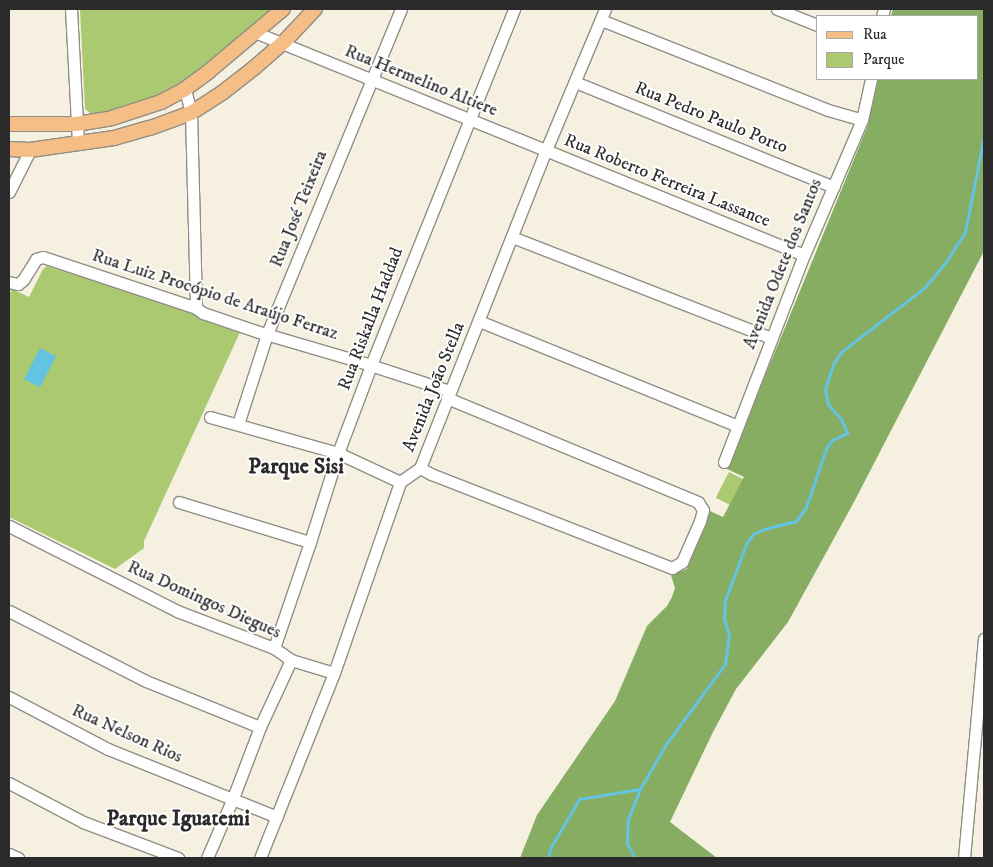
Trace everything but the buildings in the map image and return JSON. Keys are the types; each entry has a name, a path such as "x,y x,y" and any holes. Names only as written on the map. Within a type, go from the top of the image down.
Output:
{"main road":[{"path":"9,124 76,124 112,118 143,109 185,89 257,33 283,9"},
{"path":"9,149 30,150 114,138 150,128 191,113 222,93 283,43 315,9"}],"street":[{"path":"71,9 78,144"},
{"name":"Rua José Teixeira","path":"238,424 267,334 400,9"},
{"name":"Rua Riskalla Haddad","path":"274,648 338,453 371,365 514,9"},
{"name":"Avenida João Stella","path":"400,482 420,468 546,150 605,9"},
{"path":"777,9 816,25"},
{"path":"601,20 828,110 862,120"},
{"name":"Rua Hermelino Altiere","path":"257,33 546,150"},
{"name":"Avenida Odete dos Santos","path":"724,462 804,255 862,120 871,80"},
{"name":"Rua Pedro Paulo Porto","path":"575,82 834,188"},
{"path":"185,89 191,113 196,308"},
{"path":"9,192 30,150"},
{"name":"Rua Roberto Ferreira Lassance","path":"546,150 804,255"},
{"path":"512,237 771,338"},
{"name":"Rua Luiz Procópio de Araújo Ferraz","path":"9,282 18,284 23,280 36,259 43,257 196,308 203,313 371,365 448,394 698,502 702,507 701,518 682,562 672,568 431,474 420,468"},
{"path":"479,321 737,426"},
{"path":"210,417 338,453 400,482 334,673 260,858"},
{"path":"179,502 310,542"},
{"name":"Rua Domingos Diegues","path":"9,526 177,612 274,648 291,660 334,673"},
{"path":"9,611 146,681 260,727"},
{"path":"964,858 984,644"},
{"path":"207,858 233,798 260,727 291,660"},
{"name":"Rua Nelson Rios","path":"9,697 108,749 277,817"},
{"path":"9,783 83,822 178,858"},
{"path":"9,854 18,858"}],"green space":[{"path":"80,9 274,9 220,54 171,89 129,106 98,114 90,113 85,109"},
{"path":"893,9 984,9 984,251 854,502 788,622 736,689 670,822 717,858 520,858 537,815 615,701 647,626 667,606 672,597 675,588 671,575 687,569 710,511 723,517 744,477 727,469 868,125 878,80 978,80 978,15 891,15"},
{"path":"47,266 242,328 144,541 144,548 115,569 9,517 9,296 12,289 29,297 43,269"},
{"path":"729,472 743,479 730,505 716,498"}],"water":[{"path":"40,348 56,356 40,387 24,379"}],"waterway":[{"path":"548,858 551,847 579,799 640,789 666,744 725,664 729,636 724,619 725,600 747,542 753,534 764,529 796,521 806,507 826,449 832,440 847,433 841,419 828,404 825,389 833,364 841,352 924,288 945,263 965,232 984,136"},
{"path":"635,858 627,843 628,819 640,789"}],"district":[{"name":"Parque Sisi","path":"296,467"},
{"name":"Parque Iguatemi","path":"178,819"}]}
